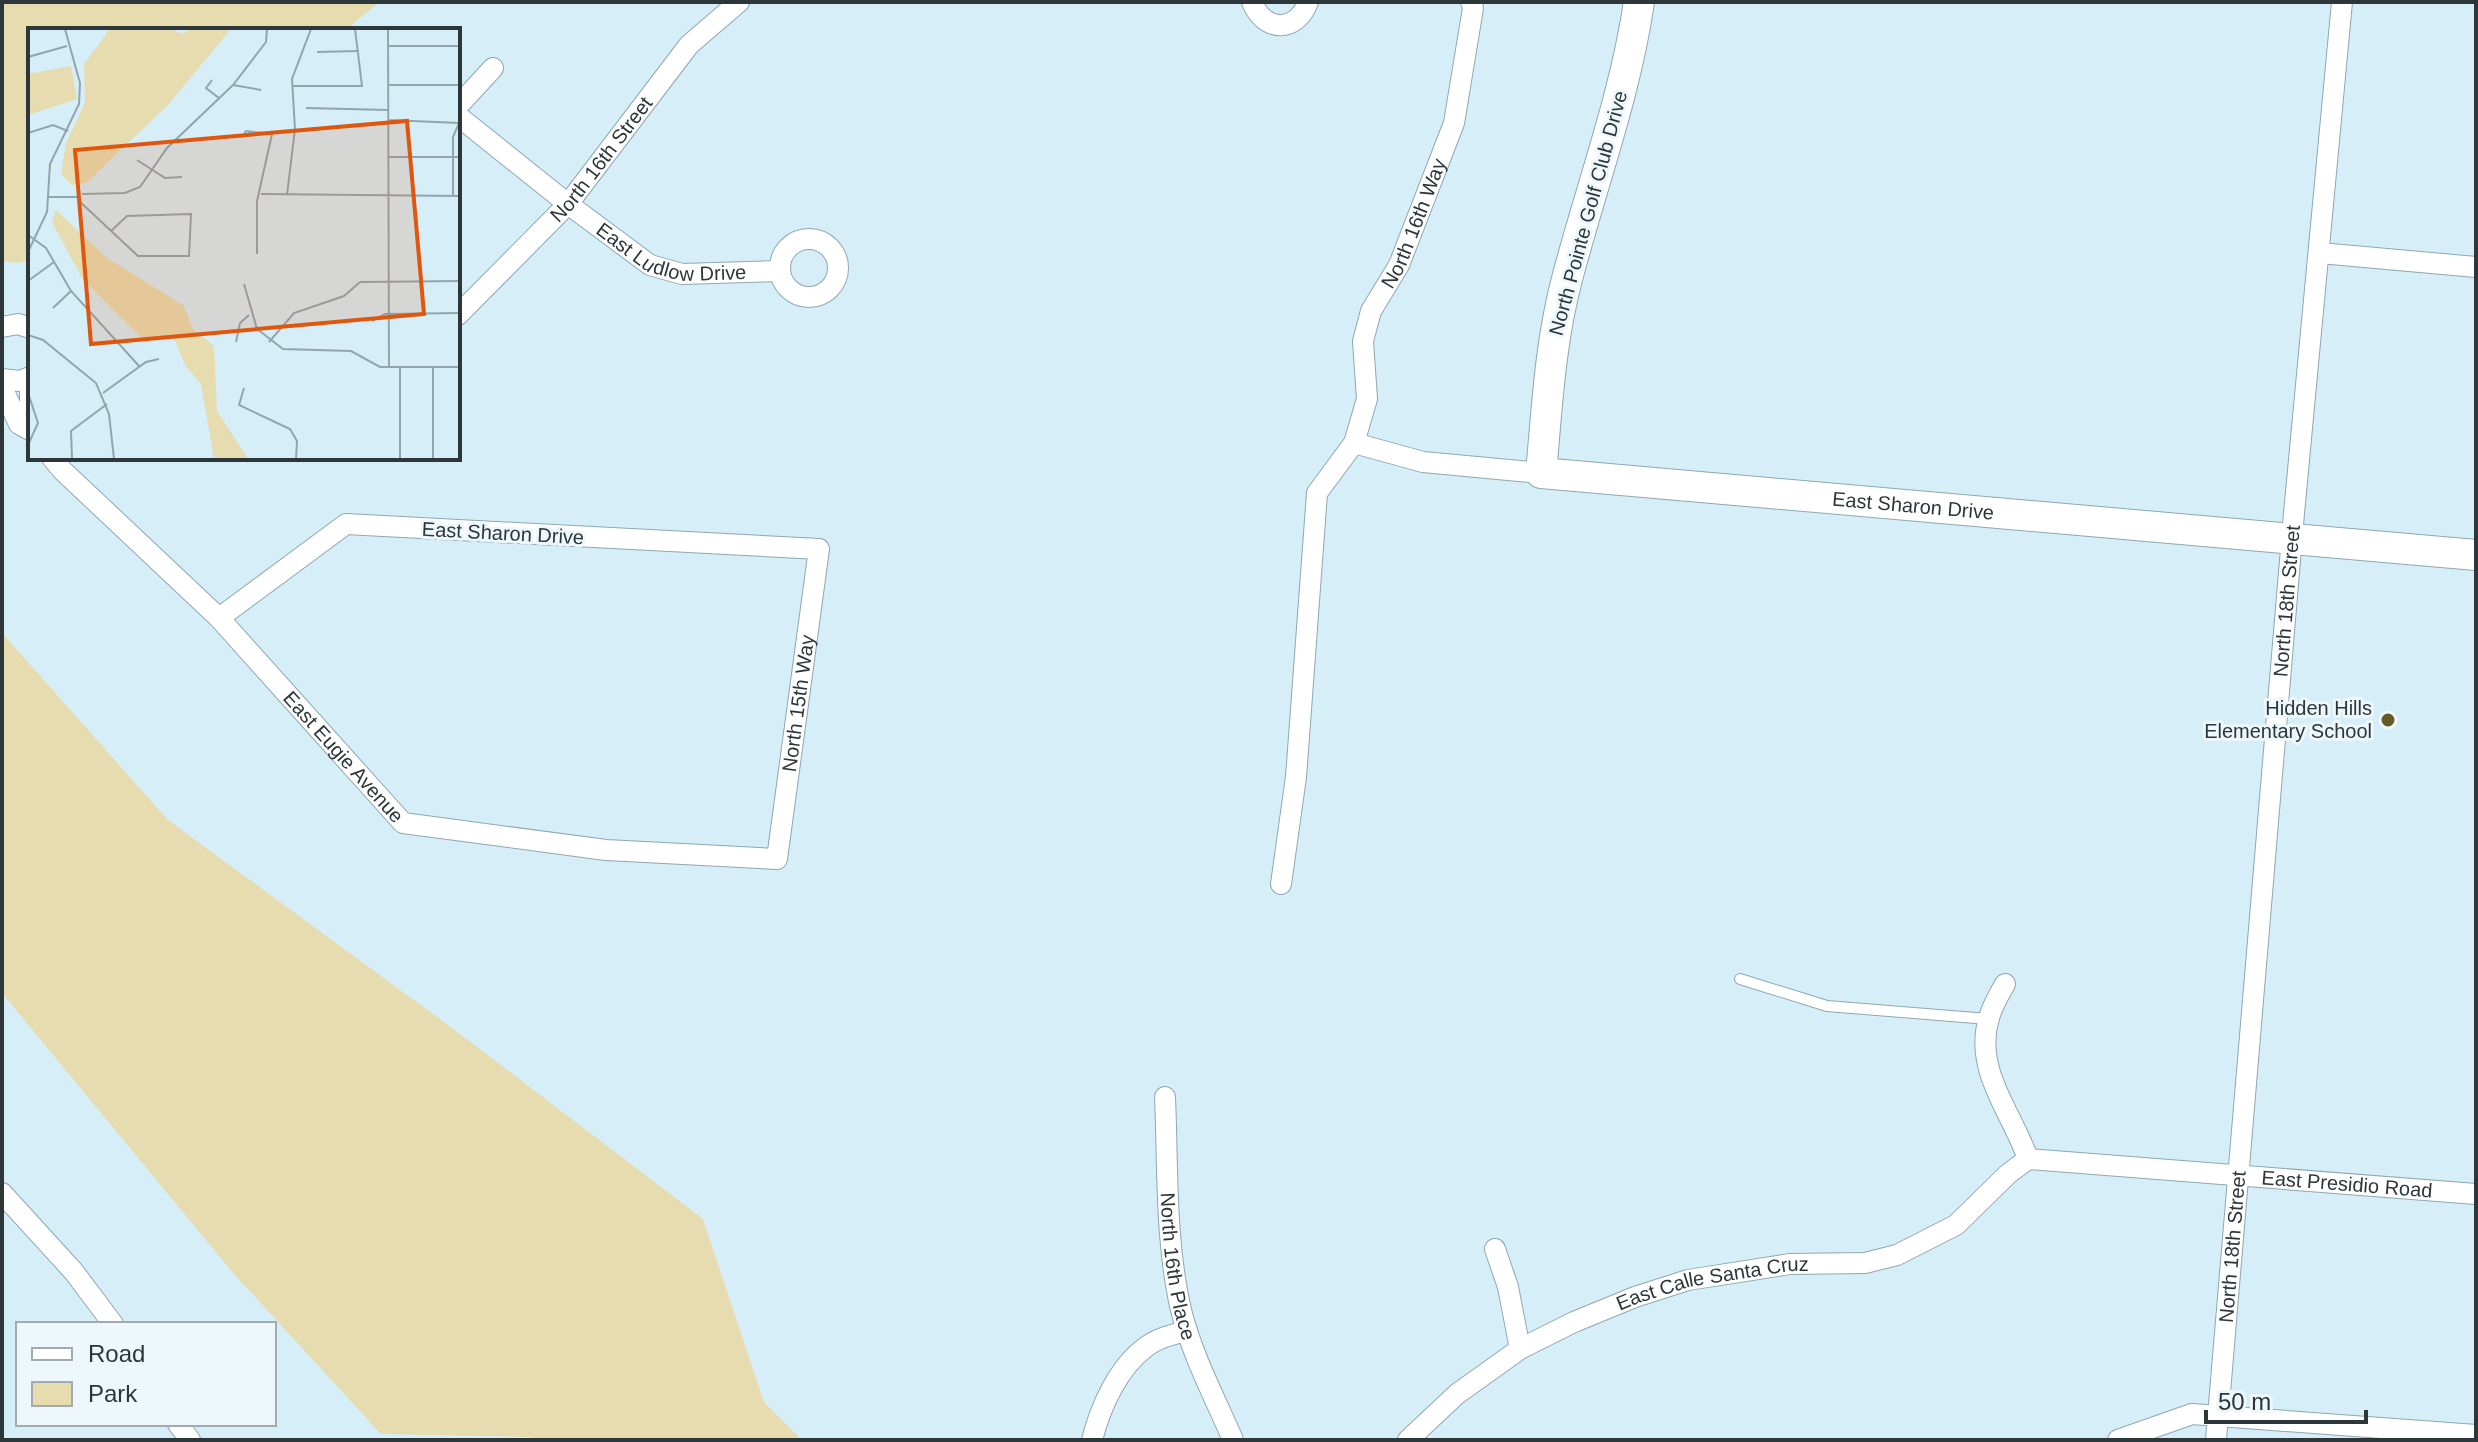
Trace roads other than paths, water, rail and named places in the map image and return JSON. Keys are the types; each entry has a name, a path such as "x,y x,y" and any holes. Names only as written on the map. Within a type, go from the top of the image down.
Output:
{"street":[{"name":"North 16th Street","path":"460,313 568,204 689,45 739,2"},
{"path":"1252,2 1260,18 1284,25 1301,16 1308,2"},
{"name":"North 16th Way","path":"1354,443 1367,399 1363,341 1371,311 1399,265 1454,123 1473,8 1471,2"},
{"name":"North Pointe Golf Club Drive","path":"1541,473 1553,342 1566,281 1626,74 1639,2"},
{"name":"North 18th Street","path":"2216,1440 2292,538 2342,2"},
{"path":"460,104 493,68"},
{"name":"East Ludlow Drive","path":"460,118 650,265 682,274 780,271"},
{"path":"2320,253 2476,267"},
{"path":"2,327 18,324 28,327"},
{"path":"2,379 20,381 28,378"},
{"path":"2,387 19,424 28,428"},
{"path":"1281,884 1296,777 1317,493 1354,443"},
{"name":"East Sharon Drive","path":"1354,443 1423,462 2476,555"},
{"name":"East Eugie Avenue","path":"54,460 219,618 403,823 606,850 777,859"},
{"name":"East Sharon Drive","path":"219,618 346,524 819,549"},
{"name":"North 15th Way","path":"777,859 819,549"},
{"path":"2005,984 1988,1019 1986,1052 1995,1090 2028,1159"},
{"name":"North 16th Place","path":"1092,1440 1098,1417 1130,1363 1146,1346 1187,1331 1174,1262 1165,1097"},
{"name":"East Presidio Road","path":"2028,1159 2476,1194"},
{"name":"East Calle Santa Cruz","path":"1408,1440 1457,1394 1520,1349 1574,1322 1688,1280 1790,1264 1865,1263 1897,1255 1956,1225 2008,1174 2028,1159"},
{"path":"2,1193 74,1272 112,1322"},
{"path":"1495,1249 1508,1287 1520,1349"},
{"path":"1187,1331 1233,1440"},
{"path":"2118,1440 2192,1414 2476,1435"}],"lane":[{"path":"1740,979 1827,1006 1988,1019"}],"place":[{"name":"Hidden Hills Elementary School","path":"2388,720"}]}
